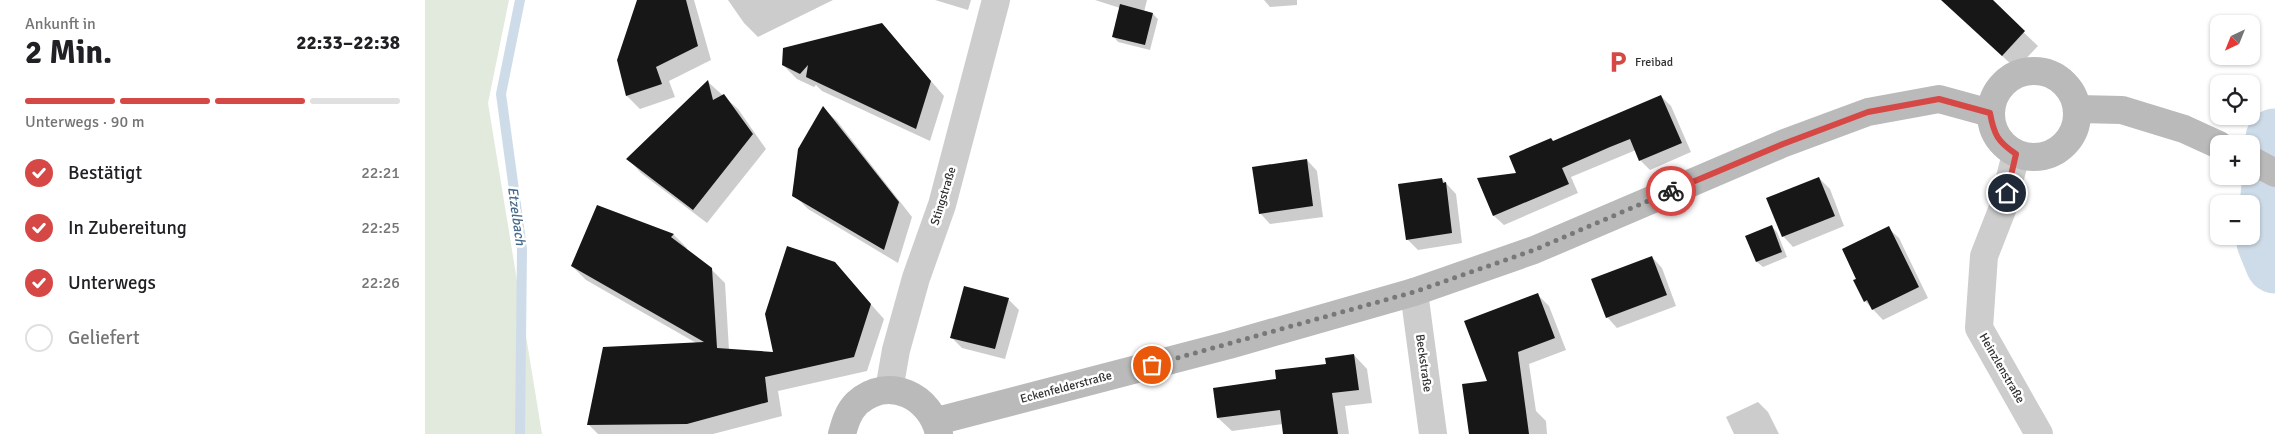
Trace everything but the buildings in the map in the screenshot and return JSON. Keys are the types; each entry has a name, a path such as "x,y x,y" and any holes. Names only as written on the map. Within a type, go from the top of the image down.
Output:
{"main road":[{"path":"2030,70 2052,74 2069,88 2078,109 2075,127 2067,143 2052,154 2034,157 2016,154 2002,144 1993,130 1990,113 1993,98 2001,84 2014,74 2030,70"},
{"name":"Eckenfelderstraße","path":"938,428 1414,292 1534,250 1783,144 1868,112 1939,99 1990,113"},
{"path":"2078,109 2122,110 2184,129 2210,141"},
{"path":"2260,165 2275,173"},
{"path":"842,434 847,418 857,404 872,394 889,390 904,392 918,398 929,408 938,428"}],"street":[{"name":"Stingstraße","path":"889,390 896,350 916,278 942,205 996,0"},
{"name":"Heinzlenstraße","path":"2016,154 2002,210 1984,256 1979,328 2032,432"},
{"name":"Beckstraße","path":"1414,292 1433,434"}],"shaded area":[{"path":"425,0 509,0 488,103 542,434 425,434"}],"waterway":[{"name":"Etzelbach","path":"520,0 501,94 522,249 520,434"},
{"path":"2275,138 2266,242 2275,264"}],"way so far":[{"path":"1152,365 1414,292 1534,250 1671,191"}],"place":[{"name":"Freibad","path":"1618,62"}],"route":[{"path":"1671,191 1783,144 1868,112 1939,99 1990,113 1993,130 2002,144 2016,154 2007,193"}]}
